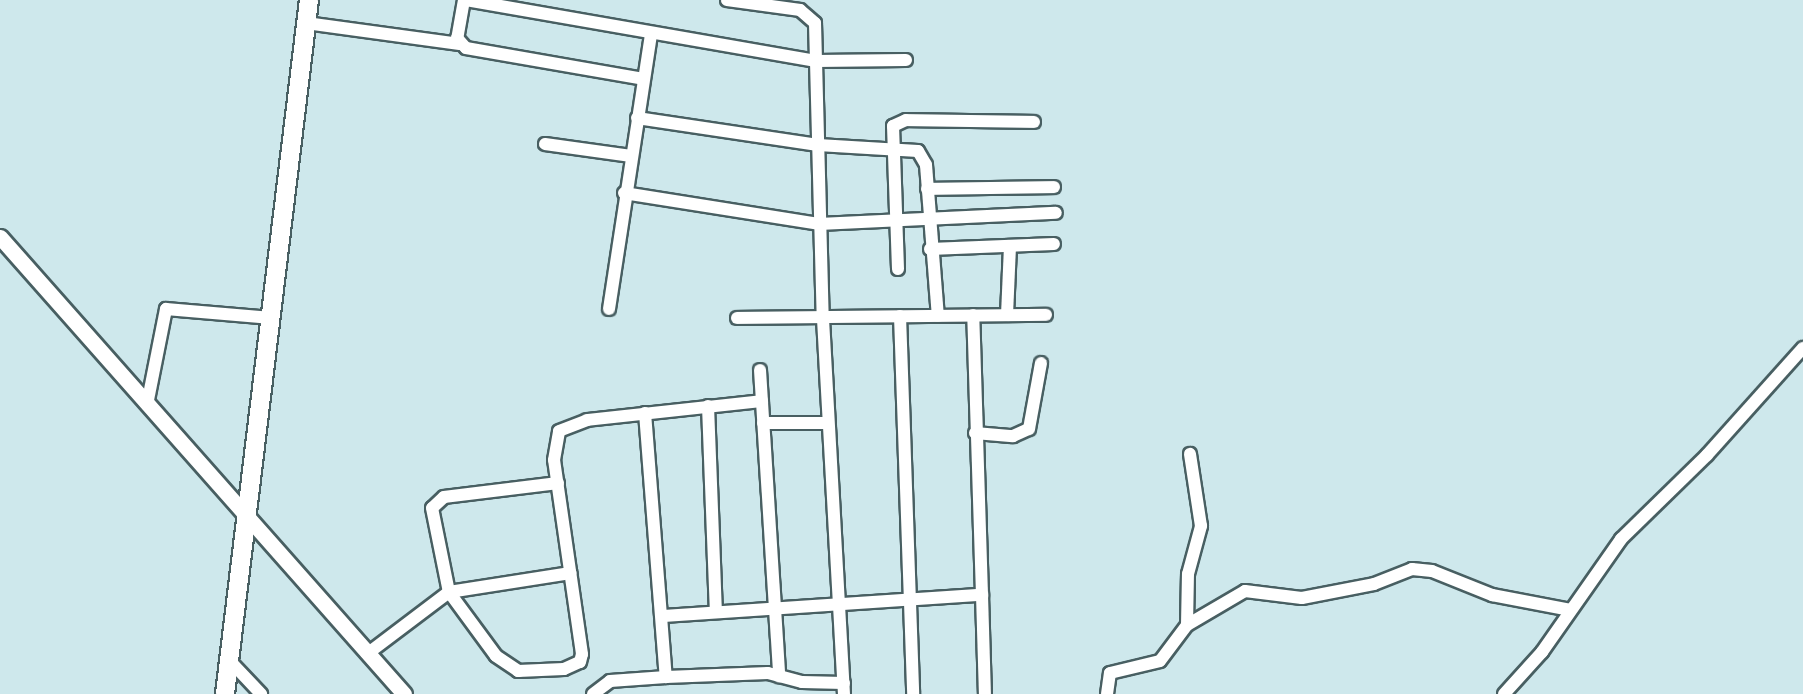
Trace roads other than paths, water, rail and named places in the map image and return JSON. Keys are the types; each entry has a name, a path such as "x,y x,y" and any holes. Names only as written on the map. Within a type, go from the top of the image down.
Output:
{"main road":[{"path":"225,694 248,519 309,0"}],"street":[{"path":"460,44 458,29 465,0 816,61 906,60"},
{"path":"593,694 610,681 666,677 779,676 844,688 828,423 819,224 816,61 811,15 727,0"},
{"path":"306,23 460,44 643,79"},
{"path":"609,309 624,193 651,33"},
{"path":"637,118 818,145 891,147 918,151 926,165 930,249 938,316"},
{"path":"898,269 891,147 893,126 906,120 1034,122"},
{"path":"545,144 631,156"},
{"path":"927,189 1054,187"},
{"path":"624,193 819,224 1056,213"},
{"path":"0,237 404,694"},
{"path":"930,249 1054,244"},
{"path":"1007,315 1010,246"},
{"path":"147,405 166,309 272,318"},
{"path":"973,315 985,694"},
{"path":"737,318 823,319 1046,315"},
{"path":"900,316 913,694"},
{"path":"1504,694 1572,610 1621,539 1707,455 1803,348"},
{"path":"975,433 1013,436 1029,429 1041,363"},
{"path":"760,370 779,676"},
{"path":"558,483 436,501 432,516 449,592 509,668 564,669 580,662 582,654 558,483 554,442 560,431 586,420 762,401"},
{"path":"708,406 716,610"},
{"path":"645,413 666,677"},
{"path":"763,423 828,423"},
{"path":"1187,625 1188,574 1201,526 1190,454"},
{"path":"1107,694 1110,673 1160,662 1187,625 1245,591 1302,598 1374,584 1412,569 1432,571 1492,595 1572,610"},
{"path":"368,654 449,592 571,573"},
{"path":"662,616 774,606 910,601 982,595"},
{"path":"229,660 261,694"}]}
